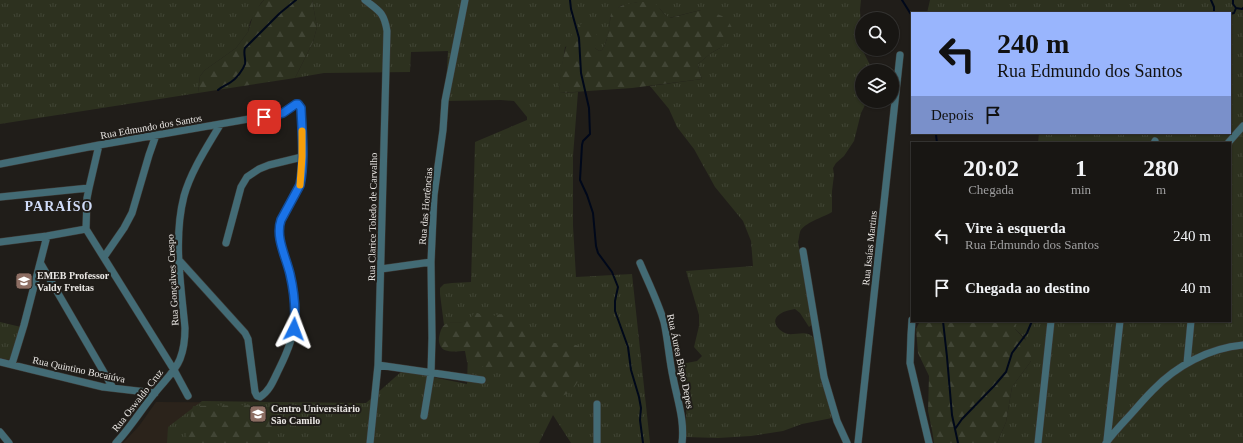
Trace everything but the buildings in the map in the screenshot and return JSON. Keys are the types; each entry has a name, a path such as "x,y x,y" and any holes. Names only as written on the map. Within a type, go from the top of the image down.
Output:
{"street":[{"name":"Rua Clarice Toledo de Carvalho","path":"365,0 383,15 386,21 387,30 378,365 370,443"},
{"name":"Rua das Hortências","path":"424,416 431,373 431,262 434,195 443,130 445,101 466,0"},
{"name":"Rua Isaías Martins","path":"858,443 900,55"},
{"name":"Rua Edmundo dos Santos","path":"0,164 283,113 296,104 298,104 301,108 302,157"},
{"name":"Rua Gonçalves Crespo","path":"174,370 181,355 185,338 179,260 180,218 184,195 220,125"},
{"path":"1229,142 1243,126"},
{"path":"104,256 128,222 156,135"},
{"path":"99,145 87,198 86,229 174,370 188,396"},
{"path":"179,260 245,333 248,339 255,392 260,397 268,390 281,364 294,329 295,311 290,275 279,234 279,226 300,185 302,157 269,165 259,169 247,177 241,187 226,243"},
{"path":"0,197 89,188"},
{"path":"0,242 86,229"},
{"path":"12,364 41,264 47,236"},
{"path":"803,251 824,377 837,421 847,443"},
{"path":"381,269 431,262"},
{"name":"Rua Áurea Bispo Depes","path":"640,262 664,323 673,376 682,415 682,443"},
{"path":"41,264 113,388"},
{"path":"912,322 910,363 928,443"},
{"path":"1038,443 1051,322"},
{"path":"1106,442 1120,322"},
{"path":"1187,363 1191,322"},
{"path":"1106,442 1154,389 1173,372 1187,363 1219,350 1243,346"},
{"name":"Rua Quintino Bocaiúva","path":"0,362 113,388 155,393"},
{"path":"378,365 482,380"},
{"name":"Rua Oswaldo Cruz","path":"116,443 174,370"},
{"path":"597,404 597,443"},
{"path":"0,433 9,443"}],"shaded area":[{"name":"Centro Universitário São Camilo","path":"156,402 370,403 365,443 123,443 139,426"}],"green space":[{"path":"0,0 264,0 250,22 248,32 236,48 205,70 200,76 198,93 0,124"},
{"path":"264,0 312,0 317,27 313,42 295,78 198,93 200,76 205,70 236,48 248,32 254,12"},
{"path":"312,0 861,0 860,12 855,12 855,56 866,56 870,64 855,64 855,108 864,108 854,141 844,156 833,168 832,212 805,226 800,232 798,242 813,324 809,327 800,313 795,309 782,313 775,320 776,326 785,333 808,334 814,338 832,418 802,424 783,431 751,436 718,438 685,437 686,408 679,382 679,371 681,364 697,361 702,356 694,347 699,326 699,315 686,271 753,266 751,241 743,221 715,187 694,149 677,127 669,109 650,86 702,79 698,64 711,53 720,48 701,10 669,18 660,9 638,2 620,6 610,17 608,34 602,50 599,51 595,48 596,32 565,47 559,89 560,93 578,92 573,156 573,226 576,277 632,274 650,443 571,443 553,415 539,443 167,443 168,427 202,401 366,403 402,371 467,384 469,320 444,325 440,288 444,284 471,282 475,142 527,120 527,117 514,101 445,101 448,51 411,52 410,72 324,73 295,78 313,42 317,27"},
{"path":"930,0 1243,0 1243,443 997,443 1006,422 1012,387 1031,361 1025,338 1015,329 1015,322 1231,322 1231,142 1038,142 1039,134 1231,134 1231,12 927,12"},
{"path":"638,2 654,2 665,15 670,18 701,10 707,10 722,16 730,24 733,30 728,41 698,64 702,79 632,88 559,93 562,64 566,48 568,41 576,29 589,19 594,25 596,33 595,48 599,51 602,50 607,40 611,14 613,11 621,6"},
{"path":"474,313 483,316 503,314 510,321 521,322 529,335 539,342 566,343 579,346 580,379 566,394 544,397 532,390 516,375 510,372 504,370 498,371 467,362 465,351 444,350 439,343 439,339 440,333 446,323 465,321 470,319"},
{"path":"0,322 21,327 10,360 0,358"},
{"path":"920,322 1015,322 1015,329 1032,347 1031,361 1012,387 1006,422 997,443 934,443 928,411 929,376 918,353 916,329"},
{"path":"263,405 269,415 274,443 185,443 193,406"}],"waterway":[{"path":"218,90 233,81 241,72 245,64 245,48 280,13 296,0"},
{"path":"570,0 579,38 581,73 589,108 590,134 583,141 582,145 580,180 593,213 598,253 612,272 618,287 615,301 615,311 628,347 631,370 639,397 643,443"},
{"path":"902,0 911,14"},
{"path":"1211,0 1214,7 1214,12"},
{"path":"1233,0 1233,4 1236,8 1243,8"},
{"path":"1231,14 1234,13 1236,8"},
{"path":"937,134 937,142"},
{"path":"943,322 952,415 958,443"},
{"path":"955,429 962,419 1006,372 1012,353 1027,333 1032,322"}],"slow traffic":[{"path":"300,185 302,131"}],"place":[{"name":"EMEB Professor Valdy Freitas","path":"24,281"},
{"name":"Centro Universitário São Camilo","path":"258,414"}],"district":[{"name":"PARAÍSO","path":"59,206"}],"route":[{"path":"264,117 283,113 295,104 300,105 301,108 301,180 300,185 279,226 279,234 290,275 295,311 294,329"}]}
